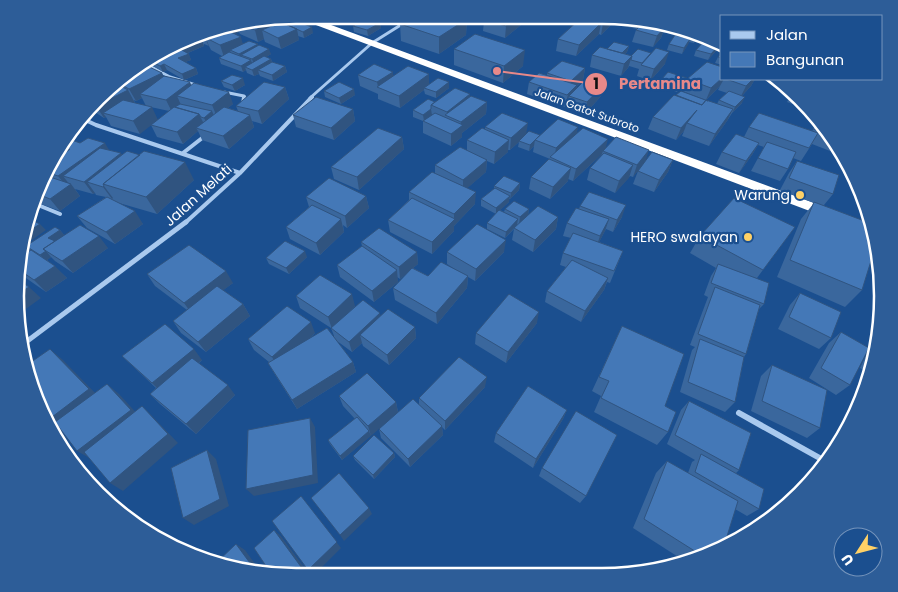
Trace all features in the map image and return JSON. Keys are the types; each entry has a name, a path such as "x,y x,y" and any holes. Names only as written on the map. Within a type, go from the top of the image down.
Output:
{"highway":[{"name":"Jalan Gatot Subroto","path":"320,24 838,217"}],"street":[{"name":"Jalan Melati","path":"27,340 180,228 240,172 307,101 372,43 402,24"},
{"path":"150,66 170,77 206,88"},
{"path":"216,90 244,96 244,103 236,110"},
{"path":"87,121 240,172"},
{"path":"183,153 214,128"},
{"path":"39,205 60,214"},
{"path":"739,413 820,458"}],"building":[{"path":"278,24 286,24 297,29 278,38 262,30"},
{"path":"285,24 304,24 312,27 303,32"},
{"path":"356,24 378,24 367,30 353,26"},
{"path":"400,24 459,24 439,37"},
{"path":"574,24 600,24 579,45 558,39"},
{"path":"265,25 255,30 250,28"},
{"path":"640,26 662,31 657,36 636,30"},
{"path":"231,32 241,37 220,45 207,38"},
{"path":"475,34 525,50 504,66 454,49"},
{"path":"675,35 690,39 684,48 669,44"},
{"path":"249,41 258,44 239,54 230,50"},
{"path":"614,42 629,46 622,53 607,49"},
{"path":"702,43 716,49 711,54 696,50"},
{"path":"259,45 269,49 252,59 241,55"},
{"path":"600,47 632,56 624,64 592,55"},
{"path":"656,48 669,52 654,69 641,65"},
{"path":"638,49 651,53 642,63 631,60 631,56"},
{"path":"181,50 189,54 178,58 196,68 182,74 164,64 160,66 155,63"},
{"path":"229,52 251,60 241,66 219,58"},
{"path":"264,56 271,59 252,70 245,67"},
{"path":"562,61 585,68 571,81 547,73"},
{"path":"272,62 285,66 272,75 258,70"},
{"path":"707,62 720,66 720,80 711,88 687,79"},
{"path":"374,64 393,72 377,82 358,75"},
{"path":"408,66 429,74 399,96 377,87"},
{"path":"149,67 162,73 129,89 123,86"},
{"path":"668,72 687,78 680,86 661,80"},
{"path":"539,73 577,85 567,95 529,82"},
{"path":"232,75 243,78 232,85 221,81"},
{"path":"164,76 190,82 166,100 140,94"},
{"path":"438,78 449,82 436,92 424,88"},
{"path":"587,78 605,83 587,102 569,96"},
{"path":"729,80 752,80 746,86"},
{"path":"264,82 285,87 258,111 236,106"},
{"path":"339,82 354,89 339,98 324,91"},
{"path":"194,83 229,92 212,105 177,96"},
{"path":"122,87 128,90 104,102"},
{"path":"455,88 470,94 447,112 431,105"},
{"path":"681,91 706,100 702,105 676,95"},
{"path":"729,91 745,97 735,107 719,100"},
{"path":"674,95 702,105 706,100 733,109 715,134 687,123 697,110 681,128 653,117"},
{"path":"471,96 487,102 461,122 445,115"},
{"path":"316,97 353,109 331,128 293,115"},
{"path":"428,99 435,102 431,105 431,109 423,115 413,110"},
{"path":"123,100 152,107 133,121 103,113"},
{"path":"180,104 212,111 204,118 199,114 175,107"},
{"path":"174,107 199,114 177,132 151,125"},
{"path":"224,107 250,115 223,136 196,128"},
{"path":"435,113 463,125 451,134 423,121"},
{"path":"502,113 528,123 511,138 485,127"},
{"path":"759,113 818,133 809,148 749,127"},
{"path":"558,119 578,127 556,148 535,140"},
{"path":"378,128 402,137 357,177 331,167"},
{"path":"482,128 509,140 495,152 467,140"},
{"path":"583,128 608,139 576,169 550,157"},
{"path":"529,131 540,135 530,145 519,141"},
{"path":"736,134 759,143 746,161 722,152"},
{"path":"616,137 649,150 637,165 603,151"},
{"path":"88,138 105,143 58,176 53,174 65,153 70,149 65,152 73,140 80,143"},
{"path":"767,142 796,152 788,169 758,158"},
{"path":"460,147 487,160 463,180 435,165"},
{"path":"100,148 121,153 84,182 63,176"},
{"path":"127,151 140,155 103,184 103,187 87,182"},
{"path":"144,151 185,162 146,197 103,184"},
{"path":"652,152 673,160 659,180 638,171"},
{"path":"604,153 633,165 619,181 590,168"},
{"path":"549,159 571,168 553,187 531,177"},
{"path":"797,161 839,175 833,194 789,178"},
{"path":"432,172 476,192 454,214 409,192"},
{"path":"504,176 520,183 511,193 494,186"},
{"path":"51,177 71,184 50,199 42,196"},
{"path":"329,178 366,196 345,216 306,197"},
{"path":"495,188 510,196 496,208 481,199"},
{"path":"589,192 626,205 617,220 580,206"},
{"path":"107,197 135,211 106,232 77,216"},
{"path":"412,198 455,219 432,242 388,220"},
{"path":"734,198 795,227 763,270 700,236"},
{"path":"514,201 529,209 520,217 505,209"},
{"path":"814,202 864,221 872,259 862,290 790,260"},
{"path":"312,205 341,219 316,243 286,227"},
{"path":"538,206 558,217 535,240 514,228"},
{"path":"576,208 609,219 600,236 567,223"},
{"path":"499,210 518,219 506,232 487,223"},
{"path":"34,221 40,224 32,229"},
{"path":"477,224 506,240 476,269 447,252"},
{"path":"80,225 99,236 62,261 43,249"},
{"path":"55,227 60,230 48,238 55,241 43,249 46,251 40,255 28,247 29,244"},
{"path":"379,228 417,252 399,267 361,242"},
{"path":"573,233 623,251 614,271 563,253"},
{"path":"285,241 305,251 286,268 266,258"},
{"path":"189,245 226,271 184,303 147,274"},
{"path":"362,246 397,270 372,291 337,265"},
{"path":"31,250 55,266 34,280 25,273 27,252"},
{"path":"572,260 608,278 585,311 547,291"},
{"path":"441,262 468,276 436,313 393,288 412,268 428,276"},
{"path":"718,264 769,283 764,304 711,283"},
{"path":"320,275 352,294 328,317 296,296"},
{"path":"24,284 29,287 24,290"},
{"path":"217,286 243,304 198,342 173,321"},
{"path":"715,287 760,305 746,354 698,334"},
{"path":"800,293 841,312 831,338 789,317"},
{"path":"509,294 539,312 508,352 476,333"},
{"path":"363,300 380,313 349,342 331,328"},
{"path":"287,306 311,322 272,357 248,339"},
{"path":"388,309 415,327 387,355 360,335"},
{"path":"165,324 194,349 152,383 122,356"},
{"path":"622,326 684,354 665,406 676,412 668,432 601,398 609,381 599,377"},
{"path":"327,328 353,362 292,400 268,363"},
{"path":"841,332 869,348 850,385 821,368"},
{"path":"700,339 744,357 735,402 688,382"},
{"path":"50,349 89,389 52,417 38,384 32,362"},
{"path":"459,357 487,377 445,421 419,398"},
{"path":"192,358 228,385 186,424 150,394"},
{"path":"772,365 827,390 820,428 762,401"},
{"path":"367,373 396,402 368,426 339,396"},
{"path":"107,384 131,410 77,451 55,422"},
{"path":"528,386 567,410 536,459 496,433"},
{"path":"413,399 442,426 408,459 379,429"},
{"path":"689,401 751,433 739,470 675,435"},
{"path":"142,406 168,434 110,483 84,452"},
{"path":"576,411 617,435 586,496 542,468"},
{"path":"357,417 369,431 340,456 328,440"},
{"path":"310,418 313,475 246,489 248,430"},
{"path":"374,435 394,453 373,475 353,456"},
{"path":"207,450 220,499 183,518 171,468"},
{"path":"701,454 764,489 759,509 695,472"},
{"path":"667,461 738,501 727,538 696,552 644,519"},
{"path":"339,473 369,508 340,535 311,498"},
{"path":"301,496 337,542 310,568 307,568 272,521"},
{"path":"274,530 302,568 266,567 254,548"},
{"path":"236,544 251,564 243,563 221,558"}],"place":[{"name":"Pertamina","path":"497,71"},
{"name":"Warung","path":"800,195"},
{"name":"HERO swalayan","path":"748,237"}]}
